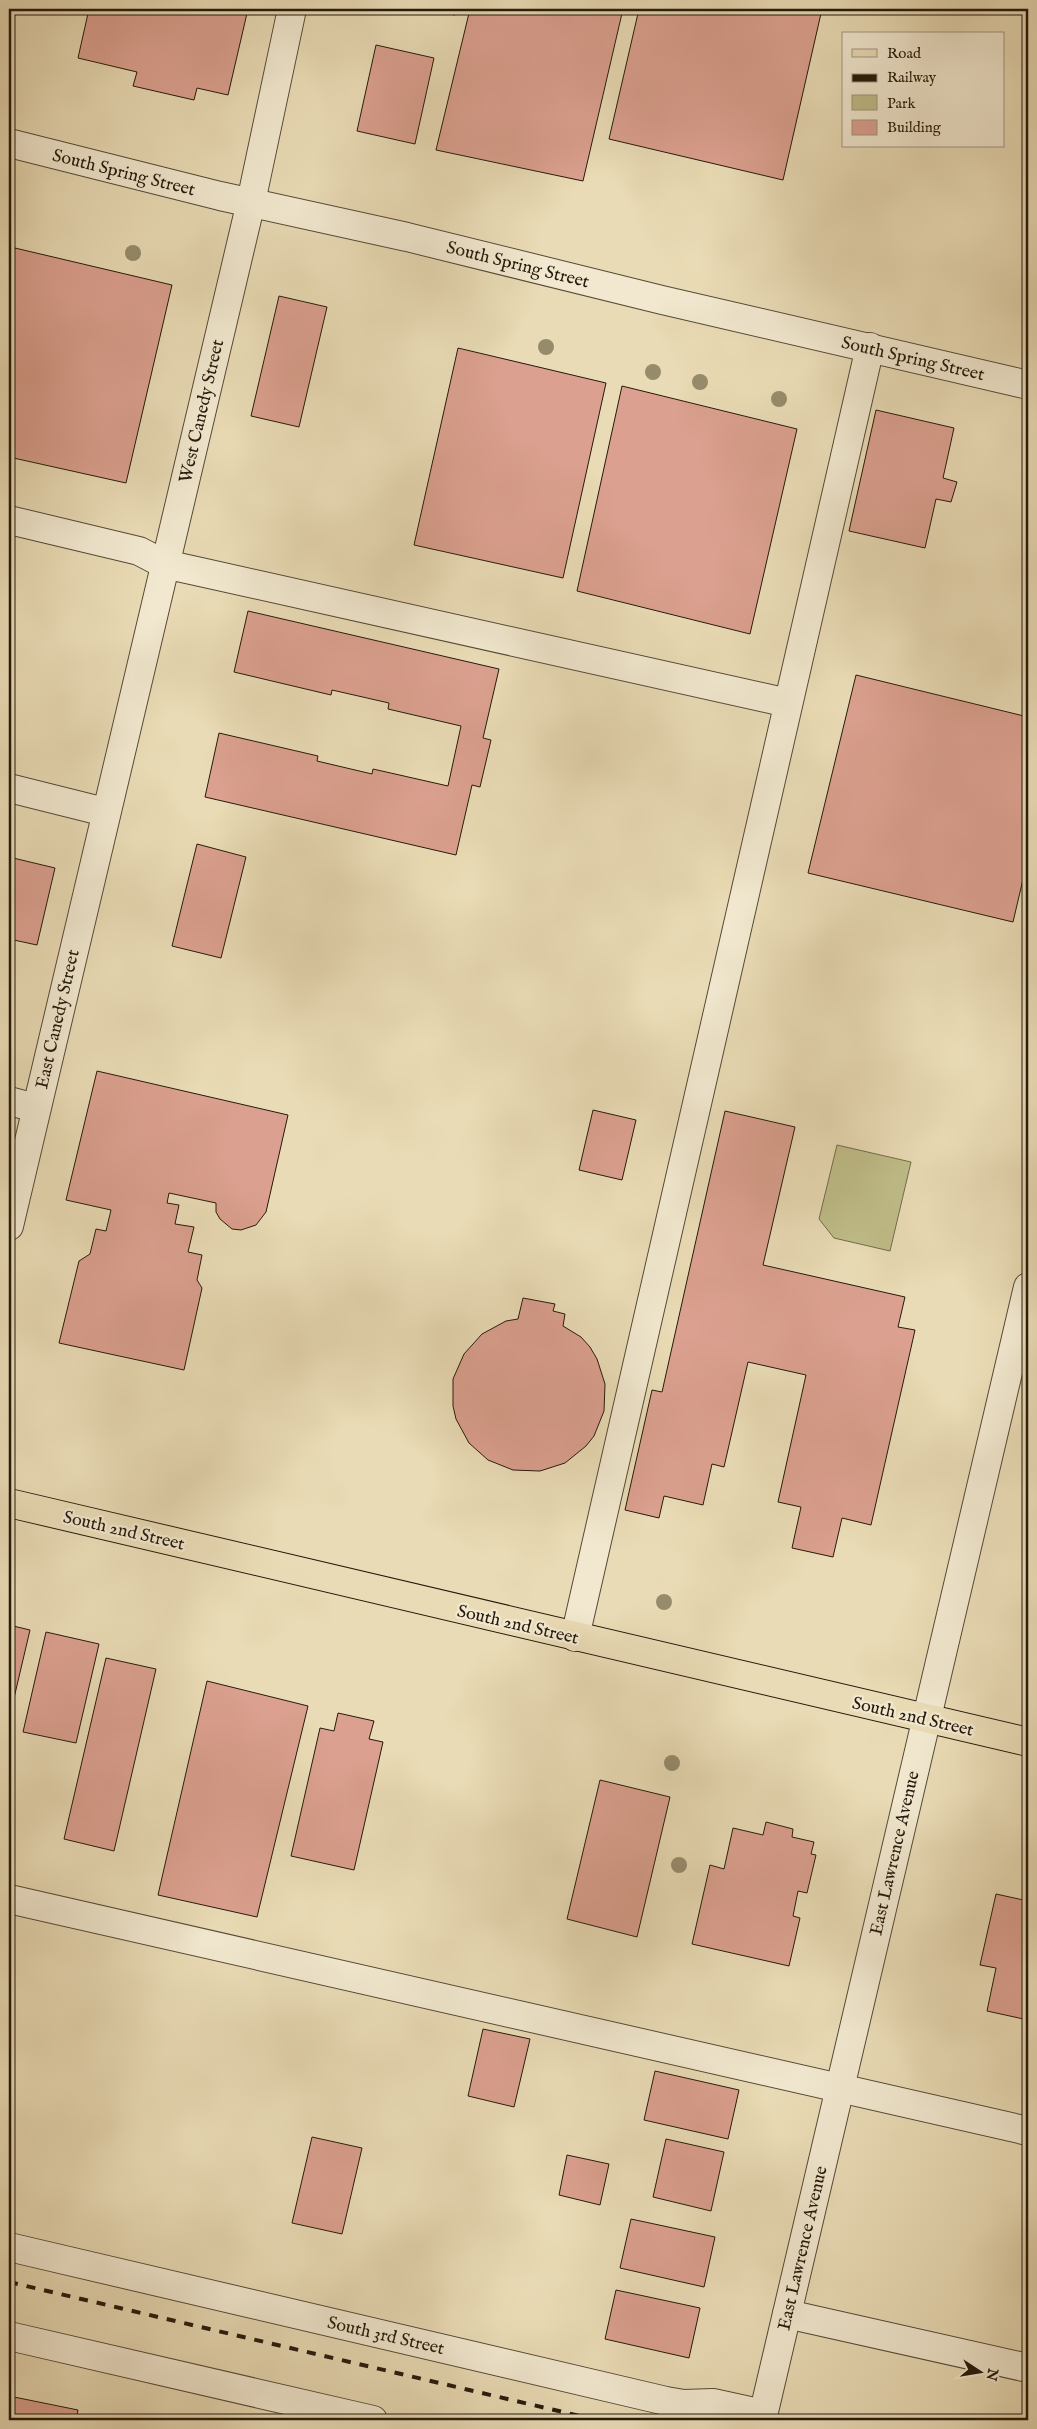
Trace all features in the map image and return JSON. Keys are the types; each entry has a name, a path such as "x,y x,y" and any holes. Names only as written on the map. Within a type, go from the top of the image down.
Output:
{"main road":[{"name":"South 2nd Street","path":"9,1503 1028,1742"}],"street":[{"name":"West Canedy Street","path":"106,812 250,202 292,9"},
{"name":"South Spring Street","path":"9,143 250,202 1028,385"},
{"path":"575,1637 870,347"},
{"path":"9,520 138,550 164,564 788,703"},
{"path":"9,788 106,812"},
{"name":"East Canedy Street","path":"9,1226 106,812"},
{"path":"9,1101 36,1108"},
{"name":"East Lawrence Avenue","path":"763,2417 1028,1287"},
{"path":"9,1899 1028,2131"},
{"name":"South 3rd Street","path":"9,2247 666,2401 684,2404 714,2403 763,2417"},
{"path":"787,2314 1028,2368"},
{"path":"9,2336 373,2420"}],"green space":[{"path":"837,1145 911,1162 890,1251 834,1238 819,1219"}],"building":[{"path":"89,9 248,9 228,95 197,88 194,100 133,86 137,72 78,58"},
{"path":"426,9 457,9 455,15"},
{"path":"470,9 623,9 583,181 436,150"},
{"path":"639,9 822,9 783,180 609,139"},
{"path":"376,45 434,58 415,144 357,131"},
{"path":"15,248 172,285 126,483 9,457 9,275"},
{"path":"279,296 327,307 299,427 251,416"},
{"path":"458,348 606,383 563,578 414,545"},
{"path":"622,386 797,429 750,634 577,591"},
{"path":"876,410 954,428 943,478 957,482 951,502 936,499 925,548 849,531"},
{"path":"248,611 499,669 483,738 491,740 480,787 472,785 456,855 205,797 219,733 318,756 317,761 372,774 373,769 448,786 461,726 388,709 389,703 332,690 331,695 234,672"},
{"path":"856,675 1028,717 1028,858 1013,922 808,873"},
{"path":"197,844 246,857 221,958 172,946"},
{"path":"9,857 55,868 37,945 9,939"},
{"path":"97,1071 288,1115 266,1212 256,1225 241,1230 232,1229 220,1219 216,1212 216,1203 169,1193 167,1203 179,1205 175,1224 194,1227 188,1252 202,1255 197,1280 202,1288 184,1370 59,1343 79,1261 90,1254 96,1229 106,1231 111,1210 66,1200"},
{"path":"593,1110 636,1120 622,1180 579,1170"},
{"path":"725,1111 795,1127 763,1265 905,1297 898,1327 915,1330 871,1525 842,1518 833,1557 792,1548 801,1507 778,1502 806,1375 748,1362 724,1467 712,1464 703,1505 664,1496 659,1518 625,1510 652,1390 662,1392"},
{"path":"523,1298 555,1304 553,1311 565,1314 563,1326 581,1337 590,1347 597,1359 605,1384 604,1411 594,1436 586,1446 565,1463 540,1471 513,1470 488,1460 469,1443 456,1419 453,1406 453,1379 464,1354 482,1334 506,1321 518,1319"},
{"path":"9,1625 30,1630 14,1698 10,1697 9,1704"},
{"path":"46,1632 99,1644 76,1743 23,1732"},
{"path":"106,1658 156,1669 114,1851 64,1839"},
{"path":"207,1681 308,1706 257,1917 158,1895"},
{"path":"338,1713 374,1721 369,1739 383,1742 354,1870 291,1856 320,1728 334,1731"},
{"path":"600,1780 670,1797 637,1937 567,1919"},
{"path":"766,1822 793,1829 792,1837 814,1842 811,1854 816,1855 807,1893 798,1891 793,1916 800,1918 789,1966 692,1944 710,1865 724,1869 733,1828 763,1835"},
{"path":"996,1894 1028,1901 1028,2020 987,2011 996,1968 980,1965"},
{"path":"483,2029 530,2039 514,2107 468,2096"},
{"path":"655,2071 739,2090 728,2139 644,2120"},
{"path":"312,2137 362,2148 342,2234 292,2223"},
{"path":"666,2139 724,2152 711,2211 653,2197"},
{"path":"567,2155 609,2164 600,2205 559,2195"},
{"path":"631,2219 715,2237 704,2287 620,2268"},
{"path":"616,2290 700,2308 689,2358 605,2339"},
{"path":"14,2397 78,2410 76,2420 9,2420"}],"railway":[{"path":"9,2282 597,2420"}]}
